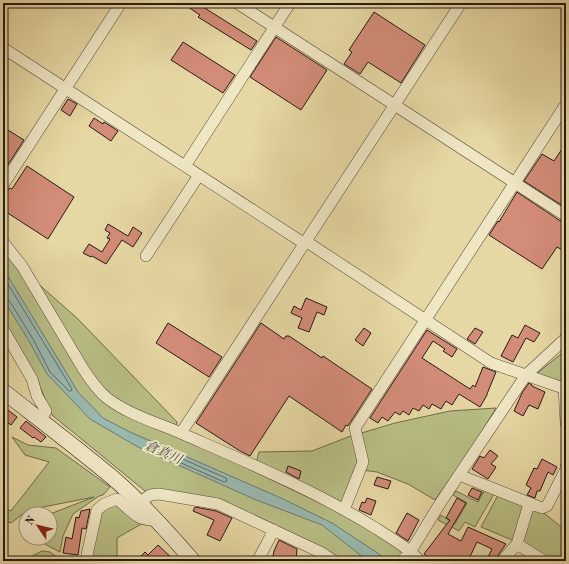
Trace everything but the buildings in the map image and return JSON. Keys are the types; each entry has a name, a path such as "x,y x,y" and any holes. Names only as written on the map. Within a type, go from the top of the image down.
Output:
{"street":[{"path":"3,185 121,3"},
{"path":"237,3 566,216"},
{"path":"185,166 290,3"},
{"path":"182,433 396,106 461,3"},
{"path":"3,48 491,363 565,388 566,423"},
{"path":"344,510 363,462 355,428 566,104"},
{"path":"146,256 199,175"},
{"path":"3,242 22,266 85,372 106,398 125,409 182,433 300,487 344,510 411,551 420,561"},
{"path":"3,329 32,379 37,396 46,411 40,420"},
{"path":"402,561 411,551 459,475 526,375 566,338"},
{"path":"3,391 103,470 140,503 193,561"},
{"path":"459,475 542,508 547,506 566,469 566,466"},
{"path":"140,503 150,495 159,494 218,504 322,553 334,561"},
{"path":"91,561 87,555 97,510 104,504 117,498 139,518 145,520 156,520"},
{"path":"502,561 517,544 529,504"},
{"path":"259,561 260,556 274,530"},
{"path":"517,544 544,561"}],"green space":[{"path":"3,242 26,273 78,319 177,422 175,431 165,427 383,533 415,561 334,561 218,504 152,495 145,491 52,415 35,375 3,320"},
{"path":"566,350 566,386 535,375"},
{"path":"496,408 470,451 435,500 408,484 377,472 354,469 343,504 256,463 259,452 312,451 348,437 395,423 450,411"},
{"path":"12,437 28,445 56,448 110,487 103,495 99,496 73,514 63,536 60,552 48,546 58,546 58,511 94,497 48,506 18,506 18,518 11,523 3,520 3,508 11,511 49,462 25,455"},
{"path":"465,481 494,494 475,527 465,522 459,531 438,520 441,515 455,524 467,503 453,495 456,491 478,502 484,491"},
{"path":"498,495 544,513 566,531 566,561 551,561 512,540 481,527"},
{"path":"117,499 143,523 117,538 117,561 91,561 97,510"},
{"path":"42,551 50,552 61,560 51,557 46,561 24,561"}],"water":[{"name":"倉真川","path":"3,268 78,392 103,418 130,432 281,498 332,523 379,554 387,561 368,561 322,525 254,499 138,447 90,419 47,374 3,299"}]}
